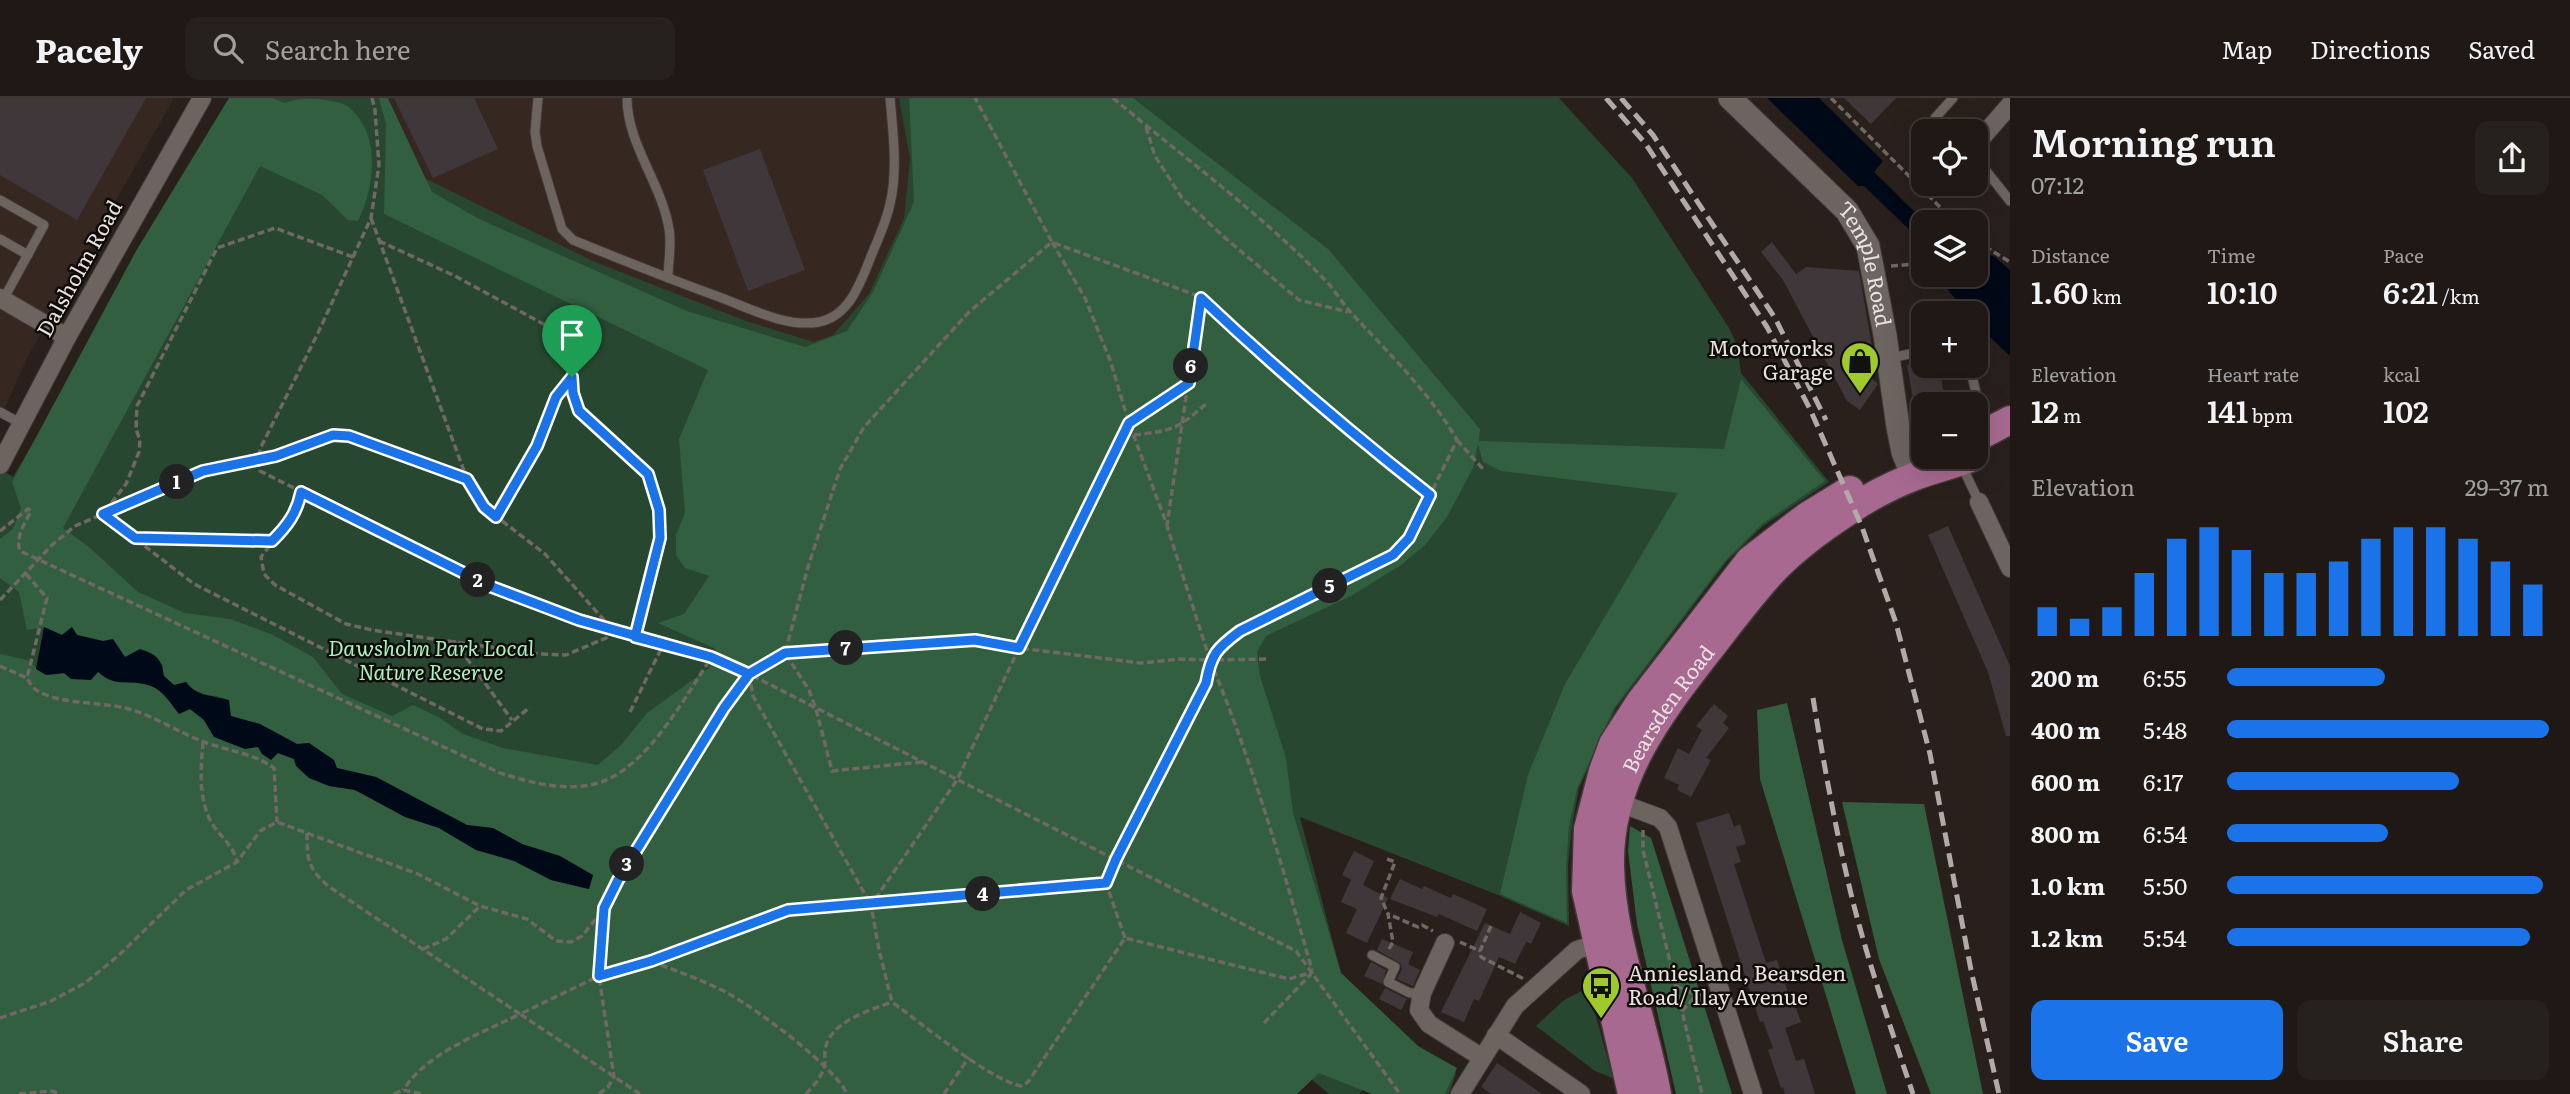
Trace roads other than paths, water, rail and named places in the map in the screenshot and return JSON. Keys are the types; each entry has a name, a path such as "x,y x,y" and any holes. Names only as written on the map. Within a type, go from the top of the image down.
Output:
{"main road":[{"path":"1988,432 2010,420"},
{"name":"Bearsden Road","path":"1988,449 2010,439"},
{"name":"Bearsden Road","path":"1657,1094 1651,1059 1608,941 1586,891 1588,829 1613,744 1626,722 1736,596 1773,571 1847,511 1911,469"},
{"name":"Bearsden Road","path":"1632,1094 1608,941 1609,865 1617,802 1637,752 1652,726 1736,596"}],"street":[{"name":"Dalsholm Road","path":"0,465 67,337 202,98"},
{"name":"Temple Road","path":"1730,98 1847,211 1868,246 1898,427 1911,455"},
{"path":"1988,130 2010,105"},
{"path":"2,299 67,337"},
{"path":"1979,502 2009,561"},
{"path":"1617,802 1655,815 1668,827 1753,1094"},
{"path":"1448,940 1422,993 1419,1010 1429,1024 1481,1057"},
{"path":"1460,1094 1515,1006 1577,950 1608,941"},
{"path":"1496,1035 1581,1094"}],"lane":[{"path":"538,98 535,132 537,146 562,229 573,240 780,319 802,323 820,322 837,314 851,300 861,283 890,205 893,188 890,98"},
{"path":"627,98 631,124 670,230 667,278"},
{"path":"1935,118 1953,98"},
{"path":"1988,173 2010,201"},
{"path":"0,200 44,225 2,299"},
{"path":"0,239 28,255"},
{"path":"1888,359 1911,354"},
{"path":"0,412 22,424"},
{"path":"1972,469 1979,502"},
{"path":"1372,955 1395,967 1388,982 1410,993 1422,993"}],"water":[{"path":"1767,98 1819,98 1883,161 1874,172 1913,210 1911,231 1864,186 1858,186"},
{"path":"1988,254 2010,270 2010,356 1988,335 1988,301 1957,301 1945,287 1988,287"},
{"path":"44,627 62,635 72,627 77,635 103,641 113,639 125,657 140,649 150,653 160,661 164,676 174,685 186,682 200,693 229,700 231,716 260,724 297,744 309,743 334,760 337,768 376,777 467,825 493,828 522,844 560,856 593,875 589,889 551,880 514,861 476,850 439,828 405,817 355,790 329,786 309,778 296,766 294,759 278,753 271,760 262,754 258,747 245,749 214,737 204,720 190,709 179,714 163,694 151,686 117,682 98,672 91,680 71,679 64,673 46,675 36,669"}],"railway":[{"path":"1606,98 1645,143 1767,327 1810,409 1862,527 1896,623 1930,754 1971,970 1999,1094"},
{"path":"1621,98 1653,135 1775,318 1826,420"},
{"path":"1813,698 1852,898 1913,1094"}],"place":[{"name":"Motorworks Garage","path":"1860,395"},
{"name":"Anniesland, Bearsden Road/ Ilay Avenue","path":"1601,1020"}],"park label":[{"name":"Dawsholm Park Local Nature Reserve","path":"431,661"}]}
